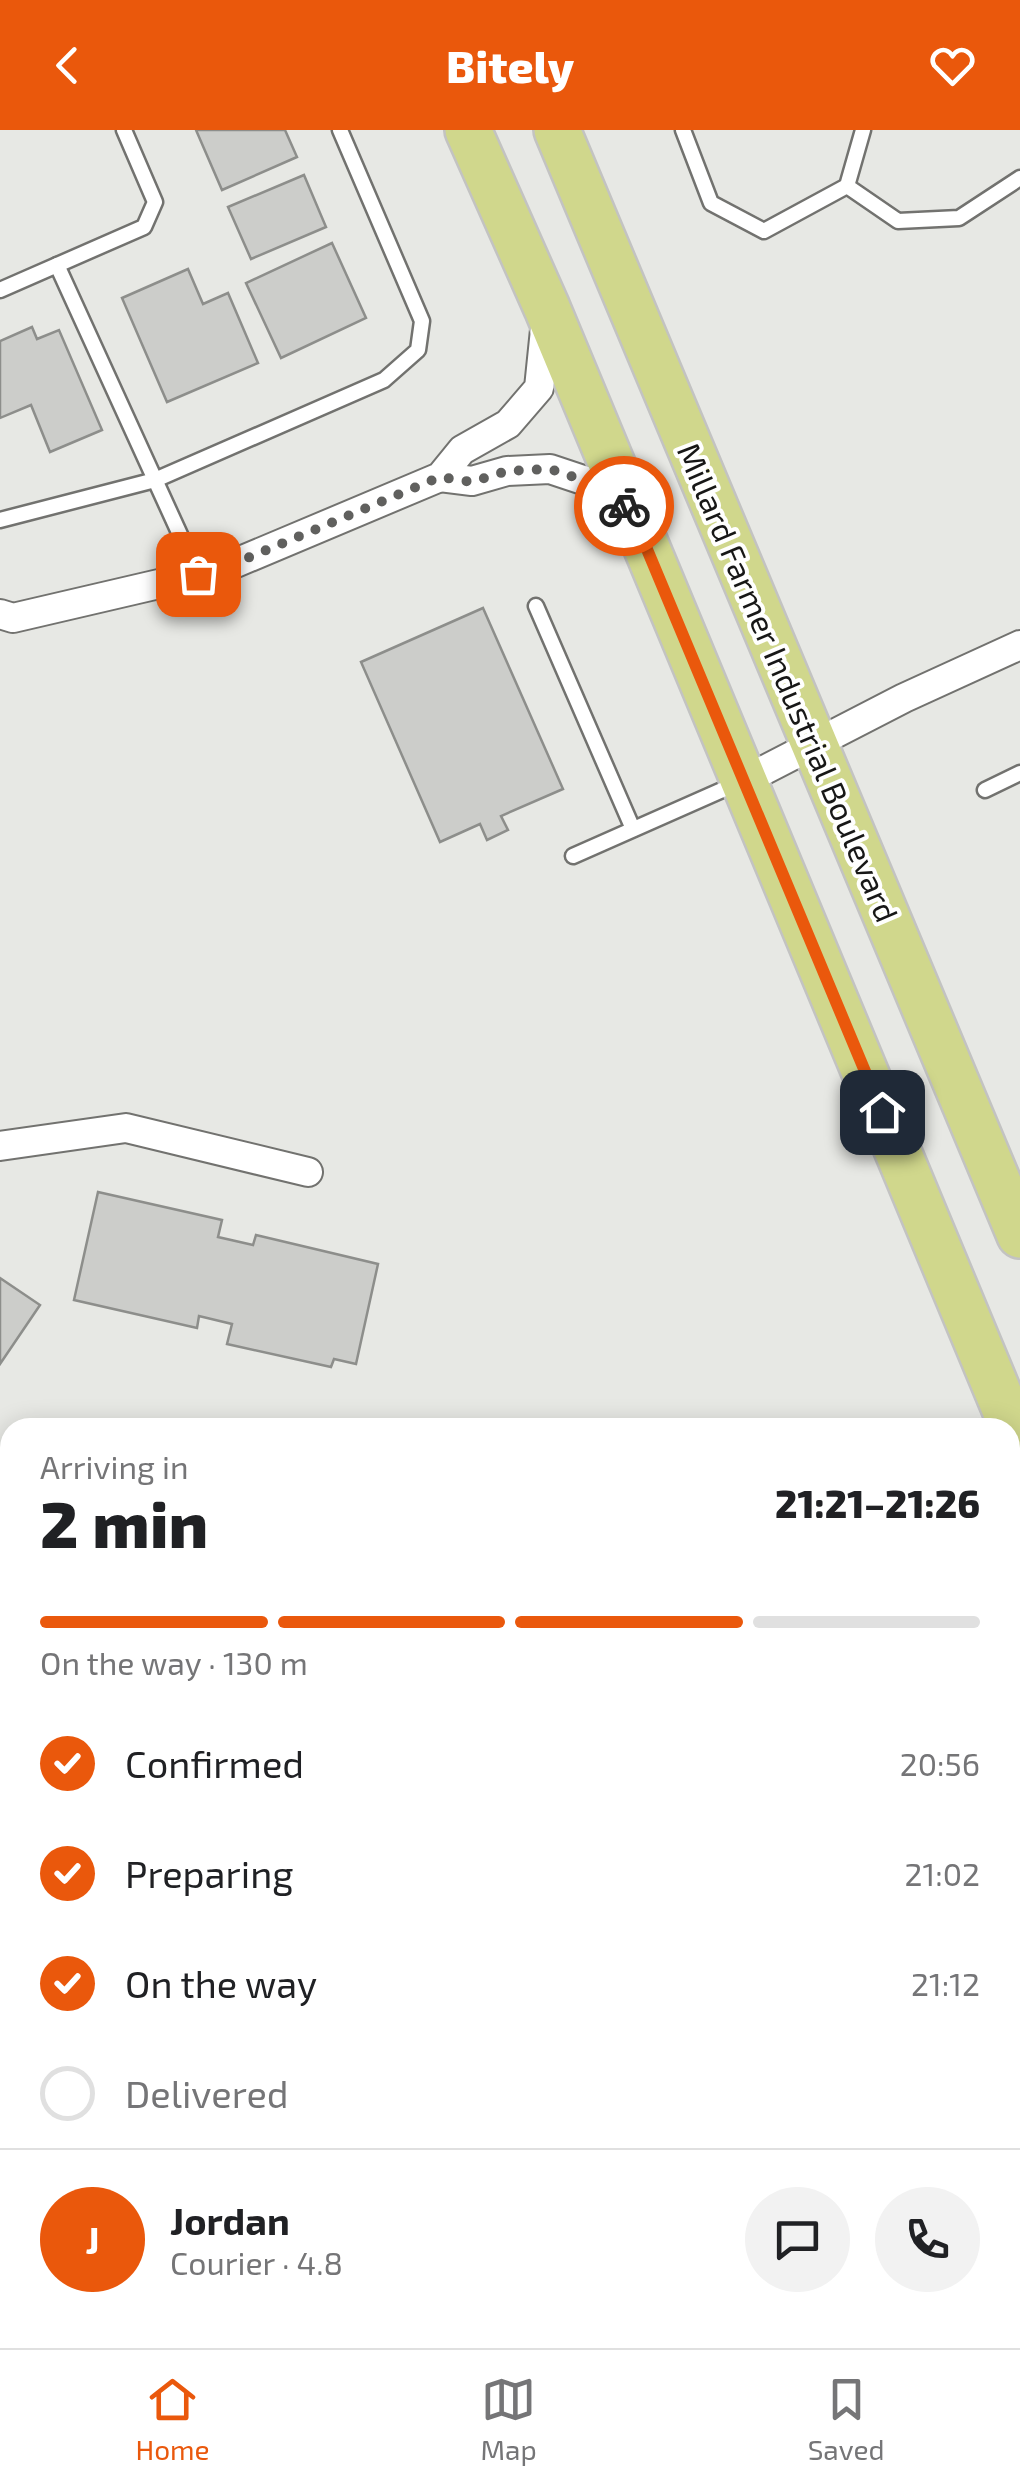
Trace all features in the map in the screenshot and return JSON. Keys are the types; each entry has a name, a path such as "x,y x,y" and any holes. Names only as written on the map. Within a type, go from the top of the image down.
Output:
{"main road":[{"path":"468,130 547,308 1009,1418"},
{"name":"Millard Farmer Industrial Boulevard","path":"557,130 1020,1235"}],"street":[{"path":"0,614 13,618 219,570 440,477 462,450 508,424 540,388 547,308"},
{"path":"440,477 472,482 507,471 550,469 589,482 631,511"},
{"path":"743,780 1020,644"},
{"path":"0,1146 126,1128 308,1172"}],"lane":[{"path":"0,290 144,227 156,202 124,130"},
{"path":"0,520 154,480 384,380 418,350 422,320 340,130"},
{"path":"682,130 712,204 764,231 848,186 863,130"},
{"path":"848,186 898,221 944,219 959,218 1020,178"},
{"path":"57,264 198,574"},
{"path":"536,606 633,830"},
{"path":"984,790 1020,774"},
{"path":"573,856 743,780"}],"building":[{"path":"196,130 285,130 297,157 222,190"},
{"path":"304,175 326,227 251,259 228,207"},
{"path":"332,243 366,318 281,358 246,283"},
{"path":"188,269 203,304 228,293 258,363 167,402 122,298"},
{"path":"32,327 37,339 59,330 102,430 50,452 31,405 0,418 0,341"},
{"path":"483,608 563,789 501,816 508,830 487,840 480,824 440,842 361,662"},
{"path":"98,1192 222,1220 218,1237 253,1245 256,1235 378,1264 356,1364 334,1359 331,1367 227,1344 232,1324 199,1316 197,1328 74,1300"},
{"path":"0,1278 40,1305 0,1364"}],"way so far":[{"path":"198,574 219,570 440,477 472,482 507,471 550,469 589,482 624,506"}],"route":[{"path":"624,506 631,511 882,1112"}]}
